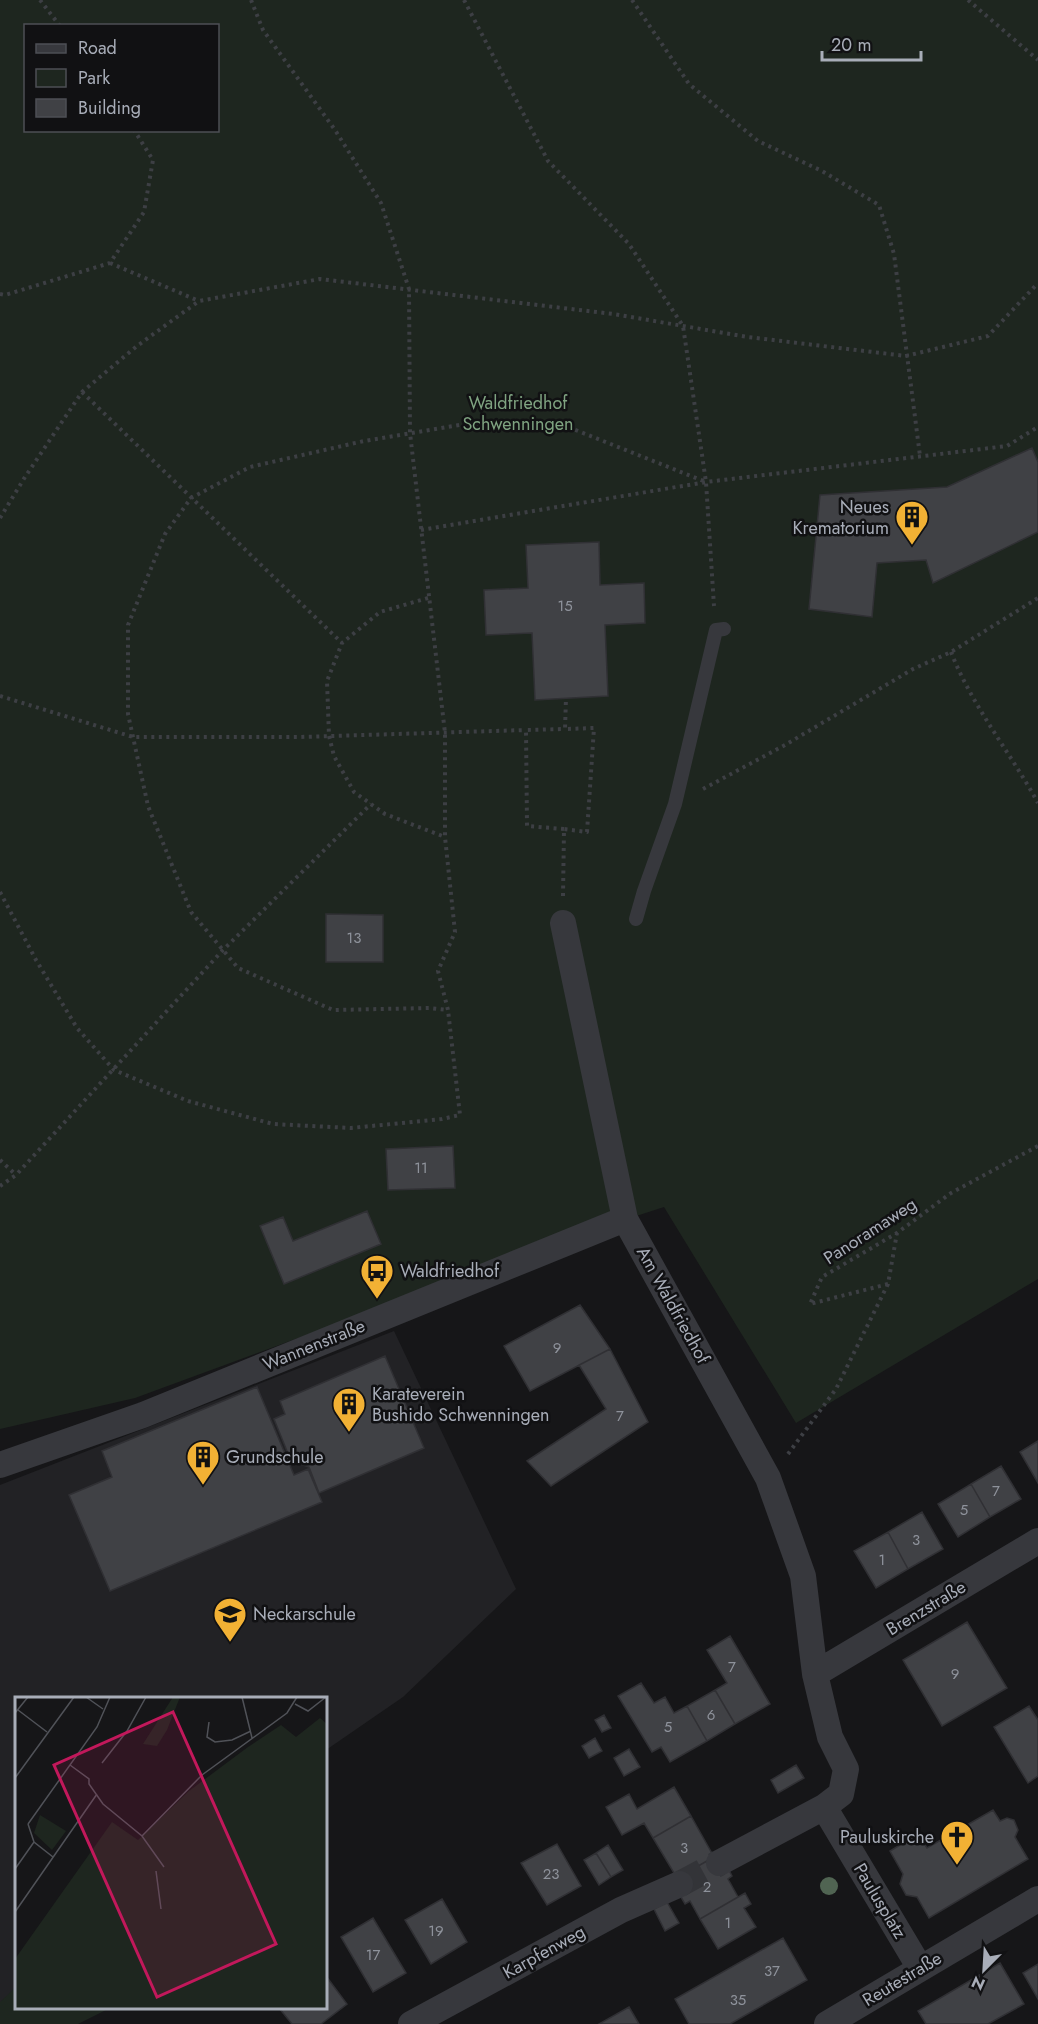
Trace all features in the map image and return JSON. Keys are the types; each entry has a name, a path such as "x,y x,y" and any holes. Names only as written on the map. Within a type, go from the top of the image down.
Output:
{"street":[{"name":"Am Waldfriedhof","path":"563,923 625,1219 768,1478 803,1576 815,1674"},
{"name":"Wannenstraße","path":"0,1465 143,1415 625,1219"},
{"name":"Brenzstraße","path":"815,1674 1038,1541"},
{"path":"719,1863 824,1807 841,1794 846,1769 830,1737 815,1674"},
{"name":"Paulusplatz","path":"824,1807 920,1968"},
{"name":"Karpfenweg","path":"411,2024 621,1910 680,1884"},
{"name":"Reutestraße","path":"827,2024 1038,1899"}],"lane":[{"path":"636,919 675,804 720,629"}],"path":[{"path":"40,0 58,24"},
{"path":"0,892 36,960 77,1028 114,1070 188,1101 273,1124 351,1128 442,1119 460,1115 448,1010 438,971 456,932 445,837 445,733 410,433 409,289 381,204 335,130 263,30 251,0"},
{"path":"464,0 548,161 629,244 683,326 706,482 720,629"},
{"path":"632,0 689,84 749,134 758,141 822,171 879,205 894,254 920,456"},
{"path":"968,0 1038,60"},
{"path":"0,294 5,295 110,263 144,212 153,160 135,132"},
{"path":"110,263 198,301"},
{"path":"0,518 82,392 137,346 198,301 320,279 613,314 748,337 906,356 988,336 1038,283"},
{"path":"82,392 342,643"},
{"path":"448,1010 429,1008 333,1010 238,968 191,912 148,806 128,714 128,625 165,534 190,498 250,467 364,441 477,422 568,427 706,482"},
{"path":"421,530 706,482 1007,446 1038,427"},
{"path":"428,598 380,612 342,643 327,681 329,736 334,756 354,792 385,814 445,837"},
{"path":"675,804 785,745 913,669 951,652 1038,598"},
{"path":"951,652 961,678 1023,775 1038,803"},
{"path":"0,696 133,737 329,736 445,733 526,730 594,728 587,832 527,826 526,730"},
{"path":"565,729 566,698"},
{"path":"0,1185 16,1175 223,950 371,804"},
{"path":"563,923 564,829"},
{"name":"Panoramaweg","path":"888,1284 810,1304 822,1277 897,1233 951,1193 1038,1146"},
{"path":"0,1160 16,1175"},
{"path":"768,1478 836,1389 888,1284 897,1233"}],"shaded area":[{"name":"Neckarschule","path":"394,1331 516,1589 403,1697 327,1749 327,1697 15,1697 15,2003 0,2022 0,1485"}],"green space":[{"name":"Waldfriedhof Schwenningen","path":"0,0 1038,0 1038,1279 796,1423 664,1207 587,1232 135,1398 0,1429"},
{"path":"15,1988 15,2009 108,2009 78,2024 0,2024 0,2002"}],"building":[{"name":"Neues Krematorium","path":"1032,448 1038,462 1038,532 933,583 926,560 877,563 872,617 809,609 820,495 947,487"},
{"path":"599,542 600,585 644,583 645,623 605,625 608,696 535,700 532,633 486,635 484,590 528,588 526,545"},
{"path":"326,914 383,915 383,962 326,962"},
{"path":"453,1146 455,1188 388,1190 386,1149"},
{"path":"367,1211 381,1244 284,1284 260,1226 283,1217 293,1241"},
{"path":"580,1305 610,1349 530,1391 504,1346"},
{"path":"610,1349 648,1422 551,1486 527,1461 606,1409 579,1365"},
{"name":"Karateverein Bushido Schwenningen","path":"385,1356 424,1448 319,1493 309,1467 291,1461 274,1419 285,1414 280,1401"},
{"name":"Grundschule","path":"257,1387 294,1475 308,1469 322,1502 110,1591 69,1495 112,1477 102,1451"},
{"path":"1038,1441 1038,1483 1020,1452"},
{"path":"1001,1466 1021,1499 990,1517 971,1484"},
{"path":"971,1484 990,1517 958,1537 938,1504"},
{"path":"922,1512 943,1549 908,1569 888,1532"},
{"path":"888,1532 908,1569 876,1588 854,1551"},
{"path":"967,1622 1007,1688 942,1726 903,1660"},
{"path":"730,1636 770,1704 735,1724 715,1690 727,1683 707,1650"},
{"path":"641,1683 654,1703 665,1697 674,1713 687,1706 707,1741 670,1762 661,1747 652,1752 618,1696"},
{"path":"715,1690 735,1724 707,1741 687,1706"},
{"path":"1029,1706 1038,1720 1038,1776 1028,1783 994,1727"},
{"path":"604,1715 611,1728 602,1732 595,1720"},
{"path":"595,1738 602,1751 589,1758 582,1746"},
{"path":"629,1749 640,1767 624,1776 614,1758"},
{"path":"796,1765 804,1778 778,1793 771,1780"},
{"path":"674,1787 691,1816 653,1838 644,1823 622,1835 606,1807 629,1794 637,1809"},
{"name":"Pauluskirche","path":"993,1810 1000,1821 1007,1818 1014,1820 1018,1830 1015,1837 1028,1859 929,1918 917,1897 906,1895 900,1884 903,1874 890,1851 918,1834 927,1848"},
{"path":"691,1816 714,1857 677,1878 653,1838"},
{"path":"557,1844 581,1886 547,1905 521,1863"},
{"path":"608,1845 623,1870 611,1877 596,1853"},
{"path":"596,1853 611,1877 599,1885 584,1860"},
{"path":"714,1857 728,1868 732,1876 728,1879 738,1897 700,1919 690,1901 685,1904 678,1892 677,1878"},
{"path":"745,1893 751,1904 744,1908 756,1927 718,1949 700,1919"},
{"path":"442,1899 467,1942 431,1964 405,1920"},
{"path":"667,1902 679,1923 665,1931 654,1909"},
{"path":"373,1918 406,1973 373,1992 341,1937"},
{"path":"783,1938 807,1980 730,2024 689,2024 675,1999"},
{"path":"1000,1963 1024,2004 988,2024 926,2024 918,2011"},
{"path":"1038,1964 1038,1999 1023,1973"},
{"path":"327,1977 347,2004 321,2024 292,2024 280,2009 327,2009"},
{"path":"629,2007 639,2024 599,2024"}],"tunnel":[{"path":"680,1884 719,1863"}],"place":[{"name":"Neues Krematorium","path":"912,546"},
{"name":"Waldfriedhof","path":"377,1300"},
{"name":"Karateverein Bushido Schwenningen","path":"349,1433"},
{"name":"Grundschule","path":"203,1486"},
{"name":"Neckarschule","path":"230,1643"},
{"name":"Pauluskirche","path":"957,1866"}]}
